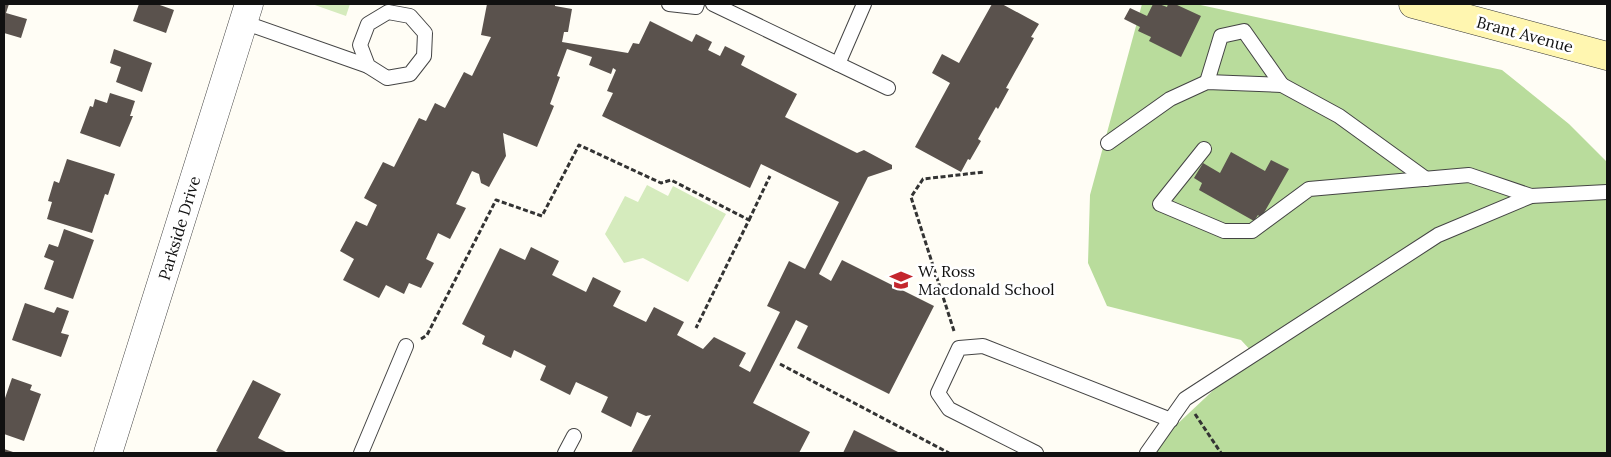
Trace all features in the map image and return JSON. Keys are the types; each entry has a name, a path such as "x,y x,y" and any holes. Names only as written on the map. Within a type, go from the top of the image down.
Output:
{"main road":[{"name":"Brant Avenue","path":"1413,4 1607,56"}],"street":[{"name":"Parkside Drive","path":"108,453 246,13"}],"lane":[{"path":"669,4 696,7 698,4"},
{"path":"713,4 888,88"},
{"path":"838,64 864,4"},
{"path":"246,13 368,66 388,78 410,74 424,56 425,33 410,16 388,12 368,24 360,45 368,66"},
{"path":"1208,82 1221,36 1244,31 1282,85"},
{"path":"1108,143 1170,99 1208,82 1282,85 1339,116 1426,179"},
{"path":"1204,149 1160,204 1224,231 1252,231 1309,190 1469,175 1531,196"},
{"path":"1148,453 1185,399 1438,235 1531,196 1607,192"},
{"path":"361,453 406,346"},
{"path":"1036,453 949,409 938,392 959,348 983,346 1171,420"},
{"path":"565,453 574,436"}],"path":[{"path":"406,346 427,335 496,200 542,216 579,145 661,183 671,180 749,220"},
{"path":"959,348 911,197 923,179 984,172"},
{"path":"696,328 770,176"},
{"path":"780,364 949,453"},
{"path":"1185,399 1221,453"}],"green space":[{"path":"312,4 350,4 346,16"},
{"path":"1142,4 1196,4 1502,70 1569,124 1607,162 1607,453 1150,453 1156,444 1253,353 1241,340 1107,306 1088,263 1090,195"},
{"path":"647,185 668,196 673,186 726,214 688,282 643,258 624,263 605,234 625,196 638,202"}],"building":[{"path":"4,4 9,4 6,13 27,19 21,38 4,33"},
{"path":"139,4 157,4 174,10 166,33 133,21"},
{"path":"487,4 555,4 555,6 572,9 568,32 564,32 562,42 628,53 633,43 639,44 650,21 692,42 696,34 712,42 708,50 720,56 725,46 745,56 741,65 797,94 785,117 857,153 864,150 892,165 892,169 868,177 819,274 831,281 842,260 934,306 889,394 797,348 808,326 796,320 753,403 810,432 799,453 631,453 651,415 646,416 637,412 631,427 601,412 608,397 576,382 570,395 540,380 546,366 514,350 511,358 482,344 485,336 462,324 500,248 525,260 531,247 559,261 552,275 586,292 593,277 621,291 613,306 646,322 654,307 684,322 677,335 703,349 714,337 746,353 739,366 750,372 780,312 767,306 789,261 805,269 839,202 761,164 750,188 602,116 613,93 607,91 616,70 613,68 611,74 589,65 592,57 567,49 557,76 560,77 550,104 554,106 537,147 503,133 506,156 489,187 481,183 479,174 472,171 456,204 466,208 450,239 438,233 426,259 434,263 421,288 409,283 404,294 386,285 379,298 343,280 354,259 340,251 356,221 367,226 377,205 364,198 383,162 394,167 419,118 426,121 435,103 445,108 464,72 472,76 491,37 481,35"},
{"path":"992,4 1002,4 1039,24 1031,37 1034,38 1006,88 1009,89 998,109 996,107 978,139 981,141 961,172 915,147 950,83 932,73 942,54 959,63"},
{"path":"1153,4 1167,7 1168,4 1175,4 1201,16 1181,57 1149,41 1151,37 1138,31 1140,27 1124,19 1130,8 1147,16"},
{"path":"114,49 152,63 142,92 116,82 121,67 110,63"},
{"path":"110,93 135,101 130,116 133,116 120,147 80,133 90,106 93,107 95,99 107,103"},
{"path":"1231,152 1265,171 1271,160 1289,169 1261,218 1258,215 1254,221 1199,190 1202,183 1194,178 1203,163 1220,173"},
{"path":"67,159 115,174 108,195 105,194 92,233 47,219 52,202 48,201 54,181 59,183"},
{"path":"64,229 94,240 73,299 44,289 54,261 44,257 49,244 58,247"},
{"path":"25,303 54,313 57,307 69,311 61,333 69,335 61,357 12,340"},
{"path":"12,378 32,385 30,390 41,394 24,441 4,434 4,401"},
{"path":"253,380 281,394 258,438 288,453 220,453 216,451"},
{"path":"854,430 900,453 843,453"},
{"path":"4,449 16,453 4,453"}],"place":[{"name":"W. Ross Macdonald School","path":"901,280"}]}
